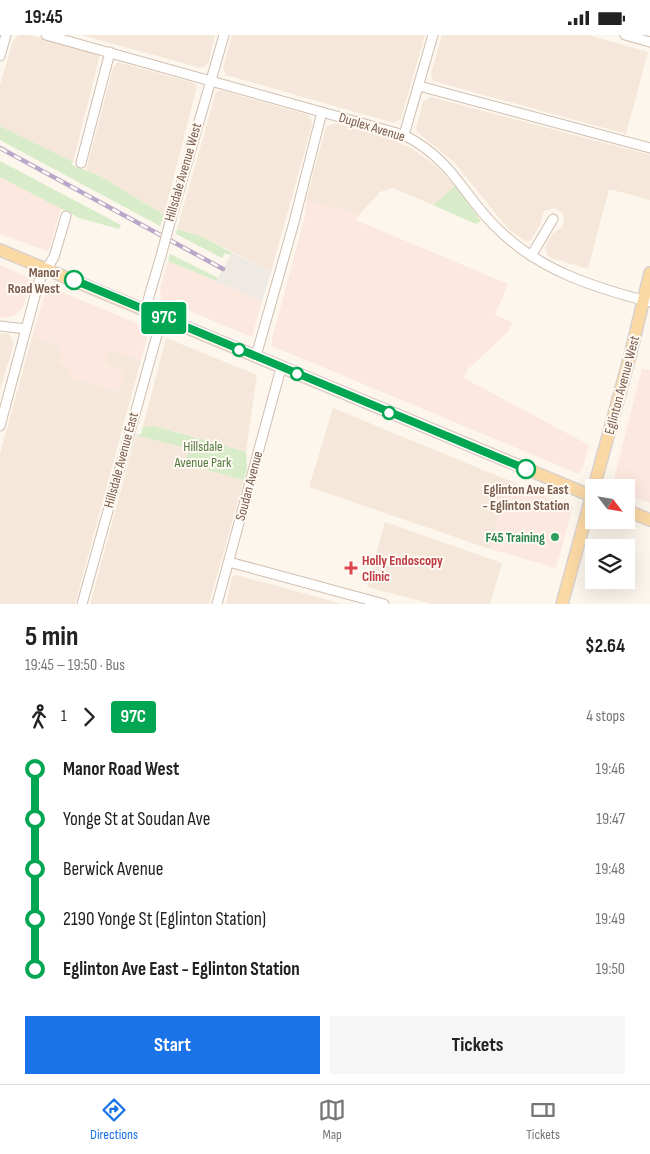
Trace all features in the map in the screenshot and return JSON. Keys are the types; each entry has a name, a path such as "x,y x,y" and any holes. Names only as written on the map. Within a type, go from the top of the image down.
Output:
{"main road":[{"path":"0,250 585,494"},
{"name":"Eglinton Avenue West","path":"597,479 647,301 650,273"},
{"path":"635,513 650,519"},
{"name":"Eglinton Avenue West","path":"562,604 585,522"}],"street":[{"path":"0,56 6,35"},
{"name":"Duplex Avenue","path":"46,35 404,135 441,159 500,231 531,256 577,279 647,301"},
{"name":"Hillsdale Avenue West","path":"144,310 224,35"},
{"path":"404,135 433,35"},
{"path":"625,35 650,42"},
{"path":"80,163 110,52"},
{"path":"419,86 650,148"},
{"path":"256,356 288,244 322,112"},
{"path":"0,426 39,281 54,257 66,216"},
{"path":"531,256 553,219"},
{"name":"Hillsdale Avenue East","path":"82,604 162,317"},
{"path":"0,326 26,329"},
{"name":"Soudan Avenue","path":"217,604 281,368"},
{"path":"228,561 384,604"}],"shaded area":[{"path":"18,35 30,35 97,54 99,58 73,162 0,126 0,85 13,41"},
{"path":"81,35 215,35 208,64 201,68"},
{"path":"232,35 425,35 401,119 394,123 226,75 223,68"},
{"path":"442,35 588,35 648,52 626,134 433,81 431,74"},
{"path":"118,62 194,83 197,86 164,215 100,176 86,171 113,68"},
{"path":"220,90 308,115 311,119 312,125 271,272 203,237 177,229 216,92"},
{"path":"431,97 650,155 650,200 609,189 588,269 551,258 547,255 545,247 552,234 562,227 564,221 563,214 555,208 544,211 540,225 531,240 527,242 509,230 454,162 417,132 416,128 423,102"},
{"path":"335,123 388,138 411,148 434,164 455,186 433,205 393,188 380,192 359,215 306,200 326,127"},
{"path":"0,177 61,208 49,250 47,251 0,234"},
{"path":"306,200 356,213 359,215 356,220 508,284 495,315 512,322 508,332 467,370 464,378 589,445 579,474 272,346 272,339 305,216"},
{"path":"232,253 271,272 262,301 216,281"},
{"path":"168,261 262,301 252,337 161,299 160,288"},
{"path":"0,265 31,281 23,307 14,316 0,318"},
{"path":"47,286 146,327 148,333 141,360 111,350 108,351 105,364 125,372 119,391 68,377 70,367 58,364 62,350 58,344 32,337"},
{"path":"0,334 9,334 14,343 0,390"},
{"path":"32,337 58,344 71,367 68,377 118,391 125,372 105,364 108,351 111,349 141,360 75,604 0,604 0,454"},
{"path":"166,338 257,375 246,452 152,425 151,427 143,426"},
{"path":"642,368 650,370 650,503 635,497 635,479 614,479"},
{"path":"333,408 510,481 490,549 309,487"},
{"path":"136,435 189,449 185,464 244,480 209,604 90,604"},
{"path":"510,481 573,507 556,568 490,549"},
{"path":"385,522 502,563 490,604 432,604 367,587"},
{"path":"236,575 342,604 226,604 232,577"}],"green space":[{"path":"0,126 73,162 72,165 100,176 164,215 160,226 0,140"},
{"path":"0,161 121,225 119,229 79,218 0,177"},
{"path":"455,186 481,221 476,224 433,205"},
{"path":"177,229 203,237 232,253 230,255 225,253 222,258 176,234"},
{"path":"170,254 218,278 216,281 168,261"},
{"name":"Hillsdale Avenue Park","path":"151,425 246,452 247,469 244,480 185,464 189,449 136,435 141,434 143,426 150,427"}],"railway":[{"path":"0,148 223,269"}],"bus line":[{"name":"97C","path":"74,280 526,469"}],"place":[{"name":"Manor Road West","path":"74,280"},
{"name":"Eglinton Ave East - Eglinton Station","path":"526,469"},
{"name":"F45 Training","path":"555,537"},
{"name":"Holly Endoscopy Clinic","path":"351,568"}]}
